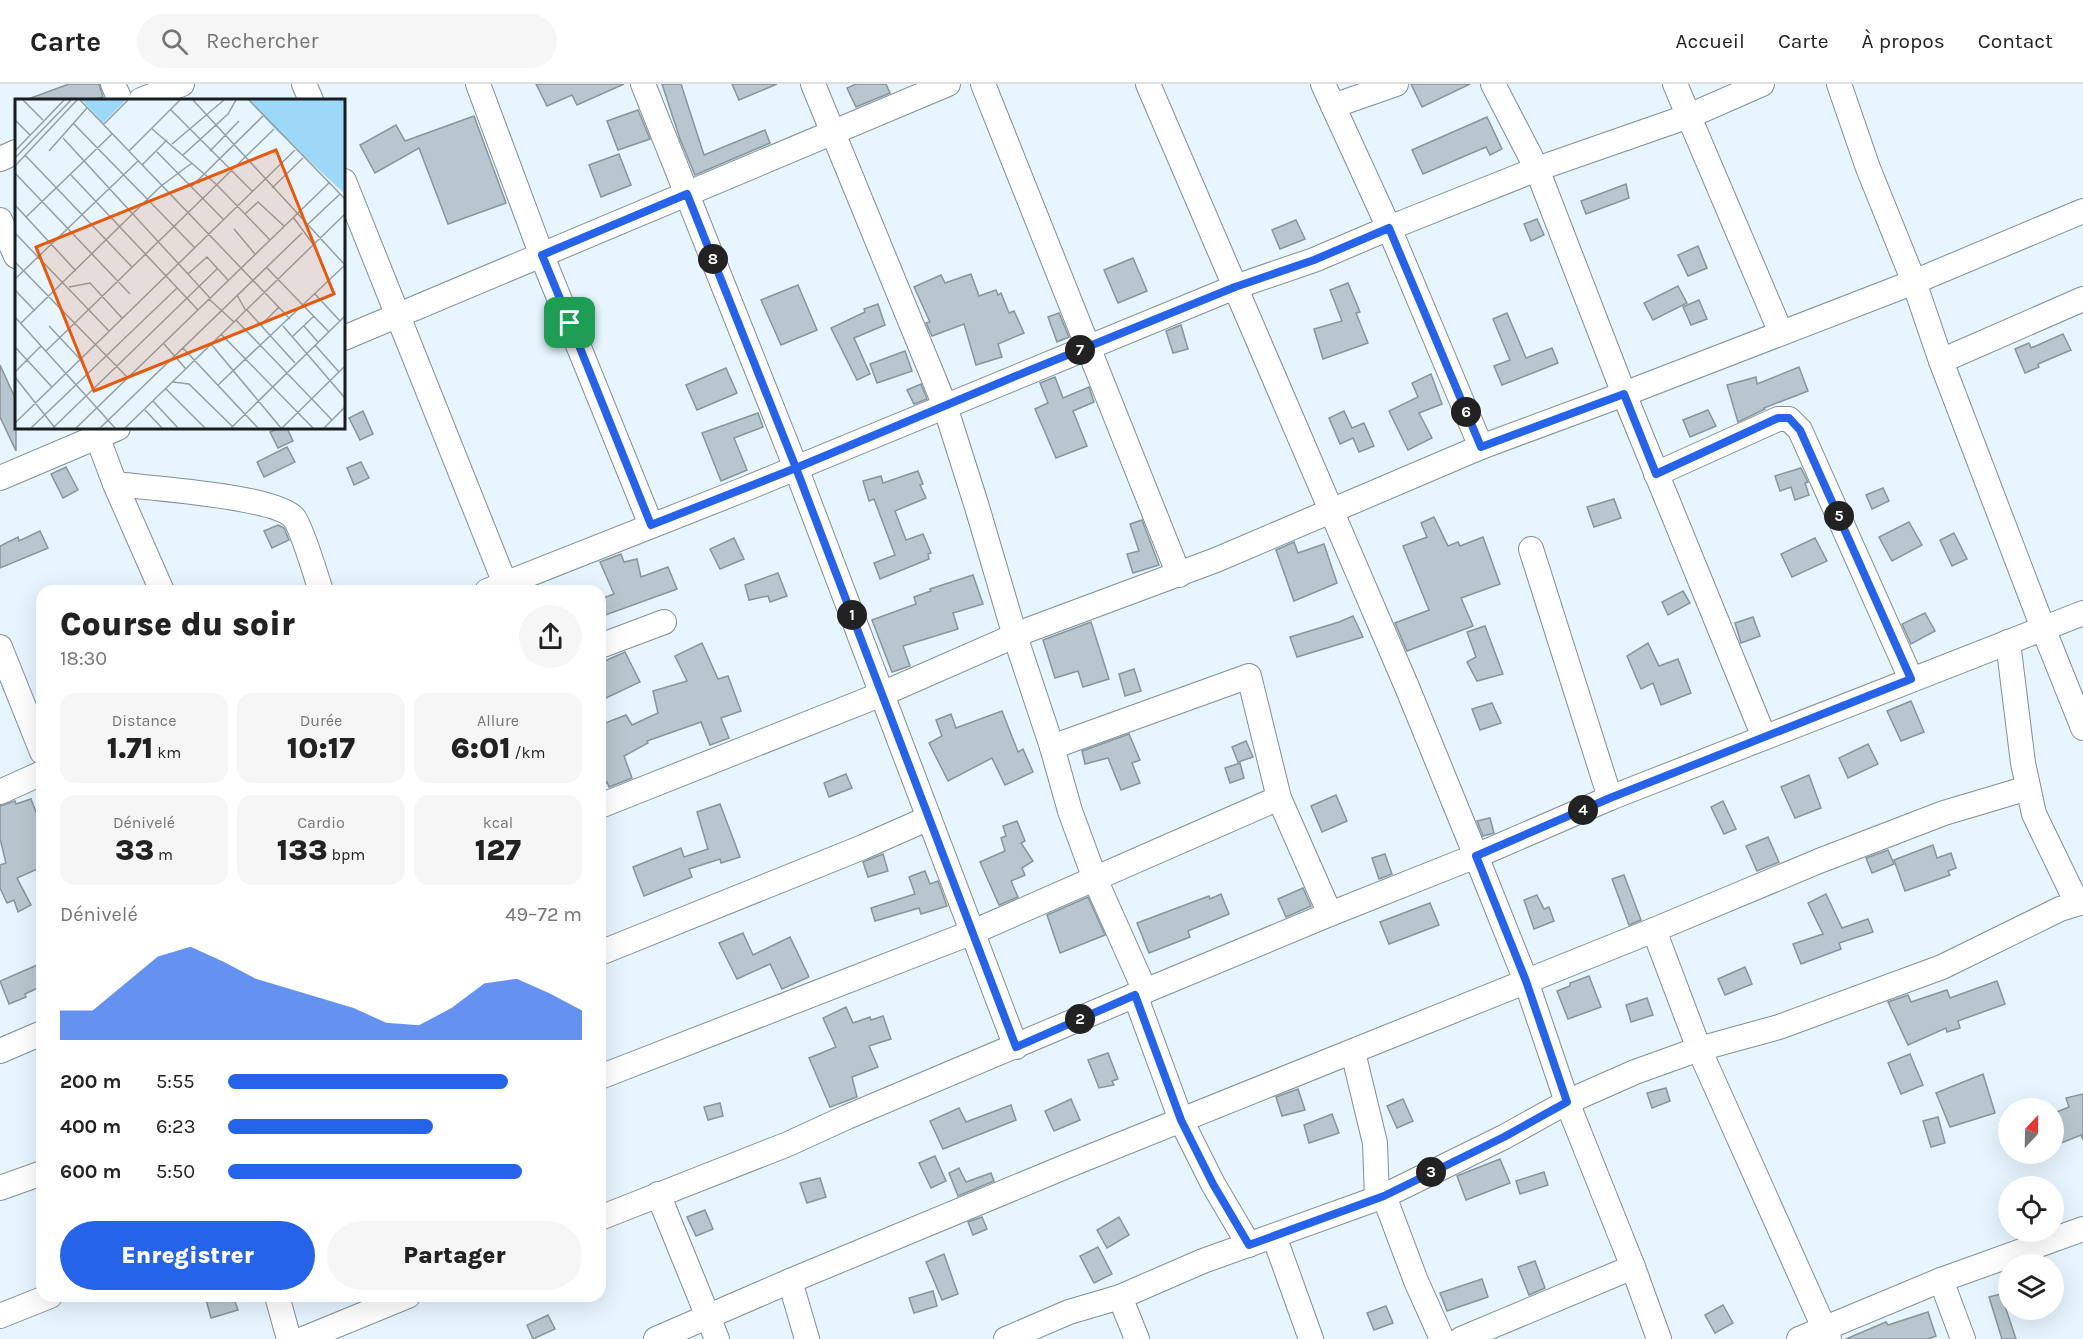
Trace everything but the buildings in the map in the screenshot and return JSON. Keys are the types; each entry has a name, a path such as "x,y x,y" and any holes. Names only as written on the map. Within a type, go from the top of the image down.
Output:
{"street":[{"path":"113,84 120,99"},
{"path":"144,99 182,84"},
{"path":"304,84 311,99"},
{"path":"478,84 542,255 651,525"},
{"path":"643,84 796,468 1016,1047"},
{"path":"813,84 945,406 1070,811 1140,993 1181,1120 1213,1184 1249,1245"},
{"path":"345,338 948,84"},
{"path":"983,84 1179,575"},
{"path":"1148,84 1407,687 1476,856 1526,981 1567,1102 1633,1267 1659,1339"},
{"path":"1323,84 1389,228 1481,447"},
{"path":"1333,106 1396,84"},
{"path":"1493,84 1537,169 1624,394 1764,737"},
{"path":"1675,84 1781,333"},
{"path":"507,585 1235,287 1314,260 1537,169 1689,116 1762,84"},
{"path":"1839,84 1868,168 1914,282 1941,361 2083,728"},
{"path":"0,159 15,152"},
{"path":"345,183 399,316 499,585"},
{"path":"606,805 882,694 1015,636 1106,600 1179,575 1481,447 1914,282 2083,211"},
{"path":"0,220 15,254"},
{"path":"1941,361 2083,299"},
{"path":"1656,474 1778,418 1789,418 1800,430 1911,679"},
{"path":"0,478 103,430 115,484 159,585"},
{"path":"115,484 216,495 285,510 295,520 319,585"},
{"path":"1531,549 1610,798"},
{"path":"606,1216 788,1144 1140,993 1476,856 1610,798 2083,613"},
{"path":"606,644 664,622"},
{"path":"1010,1338 1069,1312 1120,1297 1203,1261 1381,1197 1504,1137 1567,1102 1635,1072 1699,1049 1779,1027 1942,967 2060,909 2080,902 2034,814 2028,788 2008,642"},
{"path":"0,647 36,737"},
{"path":"1052,747 1249,676 1279,798 1330,914"},
{"path":"0,792 36,776"},
{"path":"656,1339 713,1328 790,1281 1181,1120 1654,930 1819,861 1944,813 2028,788"},
{"path":"606,1075 974,932 1279,798"},
{"path":"606,951 929,818"},
{"path":"1654,930 1699,1049 1827,1334"},
{"path":"0,1051 36,1036"},
{"path":"1353,1052 1376,1143 1381,1197 1442,1339"},
{"path":"0,1188 36,1175"},
{"path":"658,1194 713,1328"},
{"path":"1799,1339 1827,1334 1941,1280 2083,1229"},
{"path":"1274,1236 1311,1339"},
{"path":"1461,1339 1633,1267"},
{"path":"1941,1280 1963,1339"},
{"path":"790,1281 807,1339"},
{"path":"1120,1297 1137,1339"},
{"path":"0,1316 36,1302"},
{"path":"279,1302 289,1339"},
{"path":"303,1339 393,1302"}],"route":[{"path":"570,323 542,255 687,194 796,468 1235,287 1314,260 1389,228 1481,447 1624,394 1656,474 1778,418 1789,418 1800,430 1911,679 1610,798 1476,856 1526,981 1567,1102 1504,1137 1384,1196 1249,1245 1213,1184 1181,1120 1135,995 1016,1047 796,468 651,525 570,323"}]}
